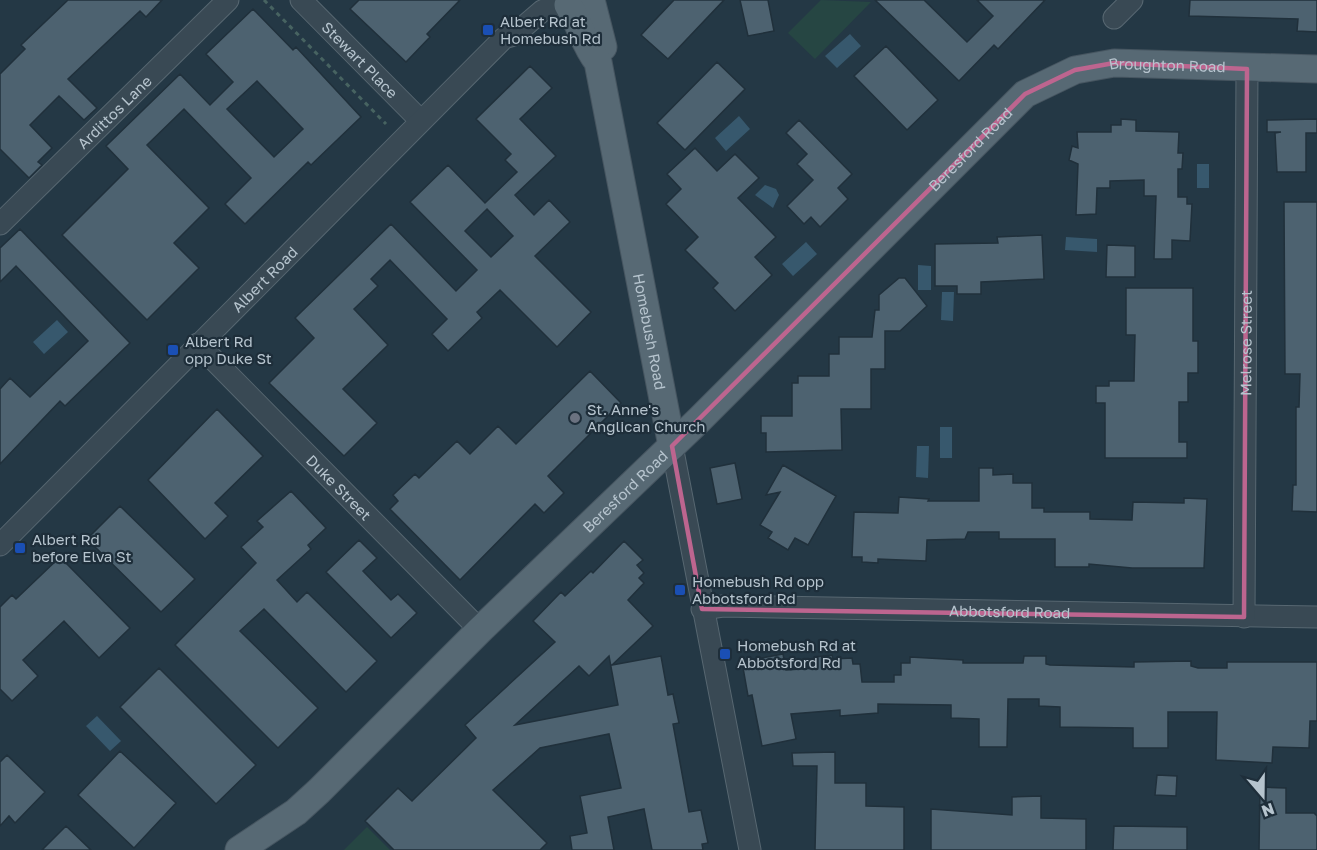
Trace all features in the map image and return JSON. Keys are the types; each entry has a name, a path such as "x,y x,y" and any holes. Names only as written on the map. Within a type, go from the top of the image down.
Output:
{"main road":[{"name":"Homebush Road","path":"572,1 604,49 598,62 672,446"},
{"name":"Broughton Road","path":"1024,94 1076,70 1114,63 1247,69 1317,69"},
{"name":"Beresford Road","path":"239,850 287,819 311,798 480,630 672,446 1024,94"}],"street":[{"name":"Ardittos Lane","path":"0,224 228,0"},
{"name":"Stewart Place","path":"301,0 420,120"},
{"name":"Albert Road","path":"504,38 504,27 532,0"},
{"path":"1114,18 1132,0"},
{"name":"Albert Road","path":"0,545 504,38 514,35 542,11 572,1"},
{"name":"Melrose Street","path":"1244,616 1247,69"},
{"name":"Duke Street","path":"198,345 480,630"},
{"name":"Homebush Road","path":"672,446 750,850"},
{"name":"Abbotsford Road","path":"702,609 723,606 1317,617"}],"path":[{"path":"264,0 386,124"}],"highlighted area":[{"path":"1114,63 1247,69 1244,617 702,609 672,446 1025,94 1075,70"}],"green space":[{"path":"821,0 871,2 815,59 788,33"},
{"path":"367,827 390,850 344,850"}],"water":[{"path":"850,34 861,46 837,68 825,56"},
{"path":"739,116 750,129 726,151 715,138"},
{"path":"1197,164 1209,164 1209,188 1197,188"},
{"path":"765,185 776,189 779,195 773,208 755,195"},
{"path":"1066,237 1097,239 1097,252 1065,250"},
{"path":"806,242 817,254 793,276 782,264"},
{"path":"918,265 931,266 931,290 918,290"},
{"path":"942,292 954,292 953,321 941,320"},
{"path":"57,320 68,332 44,354 33,342"},
{"path":"940,427 952,427 952,458 940,458"},
{"path":"917,446 929,446 928,478 916,477"},
{"path":"97,716 121,741 110,751 86,726"}],"building":[{"path":"68,0 162,0 146,17 140,11 68,79 97,108 84,120 59,96 30,125 52,148 38,162 42,165 29,178 0,149 0,74 25,49 21,45"},
{"path":"359,0 460,0 427,34 430,37 406,62 350,9"},
{"path":"674,0 724,0 668,59 641,35"},
{"path":"740,0 768,0 774,31 748,36"},
{"path":"875,0 924,0 967,42 993,16 977,0 1045,0 998,49 994,45 959,81"},
{"path":"1190,0 1317,0 1317,32 1297,31 1298,19 1189,16"},
{"path":"253,9 293,50 296,47 361,117 311,165 308,162 245,224 225,204 251,178 184,109 147,145 209,208 174,243 199,268 147,320 62,235 128,169 106,146 180,74 210,105 233,82 206,54","holes":["257,81 303,129 274,157 227,109"]},
{"path":"886,46 938,100 907,130 854,76"},
{"path":"717,62 745,89 685,150 657,123"},
{"path":"530,66 552,88 520,119 556,156 515,195 534,215 549,200 570,222 535,256 591,312 557,347 500,290 477,312 482,318 448,351 432,334 447,319 390,260 371,279 378,286 354,309 388,345 343,389 377,423 344,456 269,383 314,338 295,318 391,224 456,291 477,270 410,202 448,165 485,203 517,172 505,160 511,154 476,119","holes":["487,209 513,236 491,257 465,231"]},
{"path":"1121,119 1136,120 1136,131 1179,132 1178,153 1183,153 1182,169 1178,169 1178,197 1187,197 1187,204 1192,204 1190,241 1172,240 1172,259 1154,259 1156,196 1144,196 1144,180 1110,181 1110,188 1097,188 1096,214 1076,215 1078,164 1069,160 1072,146 1078,148 1077,132 1111,132 1111,125 1121,125"},
{"path":"1317,119 1317,133 1306,133 1306,172 1277,172 1275,133 1281,132 1267,132 1267,120"},
{"path":"799,120 852,174 838,188 848,199 820,227 811,217 804,224 787,206 813,180 797,164 807,154 786,133"},
{"path":"695,148 717,171 735,154 759,178 738,198 776,237 755,257 772,275 735,311 713,288 718,283 685,250 698,237 666,204 681,189 667,174"},
{"path":"1284,202 1317,202 1317,512 1292,511 1293,485 1296,485 1296,407 1299,407 1300,374 1285,374"},
{"path":"20,229 130,343 65,406 60,401 0,464 0,389 10,378 30,397 88,341 16,266 0,282 0,248"},
{"path":"1042,235 1044,279 981,282 981,294 957,294 957,286 935,286 935,244 998,243 997,237"},
{"path":"1107,245 1135,246 1135,277 1106,277"},
{"path":"899,278 905,278 927,306 900,331 885,331 885,369 871,369 871,409 841,409 842,450 766,452 766,433 761,433 761,416 792,416 792,383 798,383 798,376 829,376 829,354 839,354 839,337 872,337 875,310 879,310 879,295"},
{"path":"1126,288 1193,288 1193,341 1198,341 1198,373 1188,373 1188,402 1179,402 1179,442 1187,442 1187,458 1105,458 1105,403 1096,403 1096,386 1109,386 1109,381 1134,381 1135,335 1126,335"},
{"path":"590,371 621,403 548,476 564,493 544,513 535,504 460,580 390,509 398,501 393,495 415,474 419,478 457,441 470,454 498,426 516,444"},
{"path":"217,409 263,456 215,503 228,516 205,539 148,480"},
{"path":"735,463 742,499 717,504 710,468"},
{"path":"783,465 836,496 808,545 795,538 788,550 768,538 772,532 760,525 780,492 766,495"},
{"path":"979,468 993,468 993,475 1013,474 1013,483 1032,483 1032,508 1044,508 1044,512 1090,512 1090,519 1132,520 1133,502 1184,503 1184,498 1207,499 1204,568 1132,568 1089,564 1089,567 1055,567 1055,539 999,539 999,532 968,532 965,539 927,540 926,561 878,559 878,563 862,562 862,557 852,557 854,512 898,513 899,497 929,499 928,501 979,501"},
{"path":"291,491 326,528 308,545 311,549 277,580 297,602 307,592 377,661 346,692 264,609 240,631 318,708 278,748 175,645 256,563 241,547 263,527 257,521"},
{"path":"120,506 195,579 161,612 87,539"},
{"path":"359,540 377,558 363,571 391,600 398,594 417,613 391,638 326,572"},
{"path":"624,541 643,560 637,565 644,573 639,578 644,583 628,600 653,626 612,665 661,656 668,695 673,694 679,723 673,724 689,812 701,810 708,843 702,844 703,850 652,850 644,809 608,817 614,850 572,850 570,836 587,833 580,796 621,788 609,734 540,748 493,790 547,843 540,850 394,850 365,821 398,788 412,801 476,738 465,725 555,642 533,621 561,592 565,596 591,571 593,573","holes":["609,656 618,705 515,725 579,666 589,676"]},
{"path":"60,557 130,628 99,658 64,621 23,660 38,676 12,701 0,689 0,607 12,595 16,599"},
{"path":"783,654 786,670 816,668 815,657 832,655 833,659 852,658 853,664 860,664 862,682 894,682 894,675 901,675 901,663 910,663 910,657 963,660 963,663 1023,663 1024,656 1046,656 1046,664 1050,665 1134,667 1134,662 1191,661 1191,666 1198,668 1227,668 1227,662 1317,662 1317,721 1310,721 1309,748 1273,747 1272,763 1216,760 1217,712 1168,712 1168,748 1133,748 1133,728 1060,727 1060,707 1039,706 1039,699 1008,699 1007,747 979,747 979,719 951,718 951,705 878,704 878,713 840,716 840,710 791,714 796,739 762,746 752,695 748,696 742,662"},
{"path":"159,668 256,765 216,804 120,707"},
{"path":"120,751 176,803 134,848 78,795"},
{"path":"835,752 835,783 866,783 866,806 904,807 904,850 815,850 817,766 793,766 792,753"},
{"path":"7,755 45,792 15,823 9,816 0,826 0,762"},
{"path":"1157,775 1177,776 1176,796 1155,795"},
{"path":"1260,787 1286,788 1286,813 1314,813 1317,816 1317,850 1259,850"},
{"path":"1041,796 1041,818 1086,819 1086,850 931,850 931,809 1012,815 1012,797"},
{"path":"66,826 91,850 42,850"},
{"path":"1114,826 1187,827 1187,850 1113,850"}],"place":[{"name":"Albert Rd at Homebush Rd","path":"488,30"},
{"name":"Albert Rd opp Duke St","path":"173,350"},
{"name":"St. Anne's Anglican Church","path":"575,418"},
{"name":"Albert Rd before Elva St","path":"20,548"},
{"name":"Homebush Rd opp Abbotsford Rd","path":"680,590"},
{"name":"Homebush Rd at Abbotsford Rd","path":"725,654"}]}
